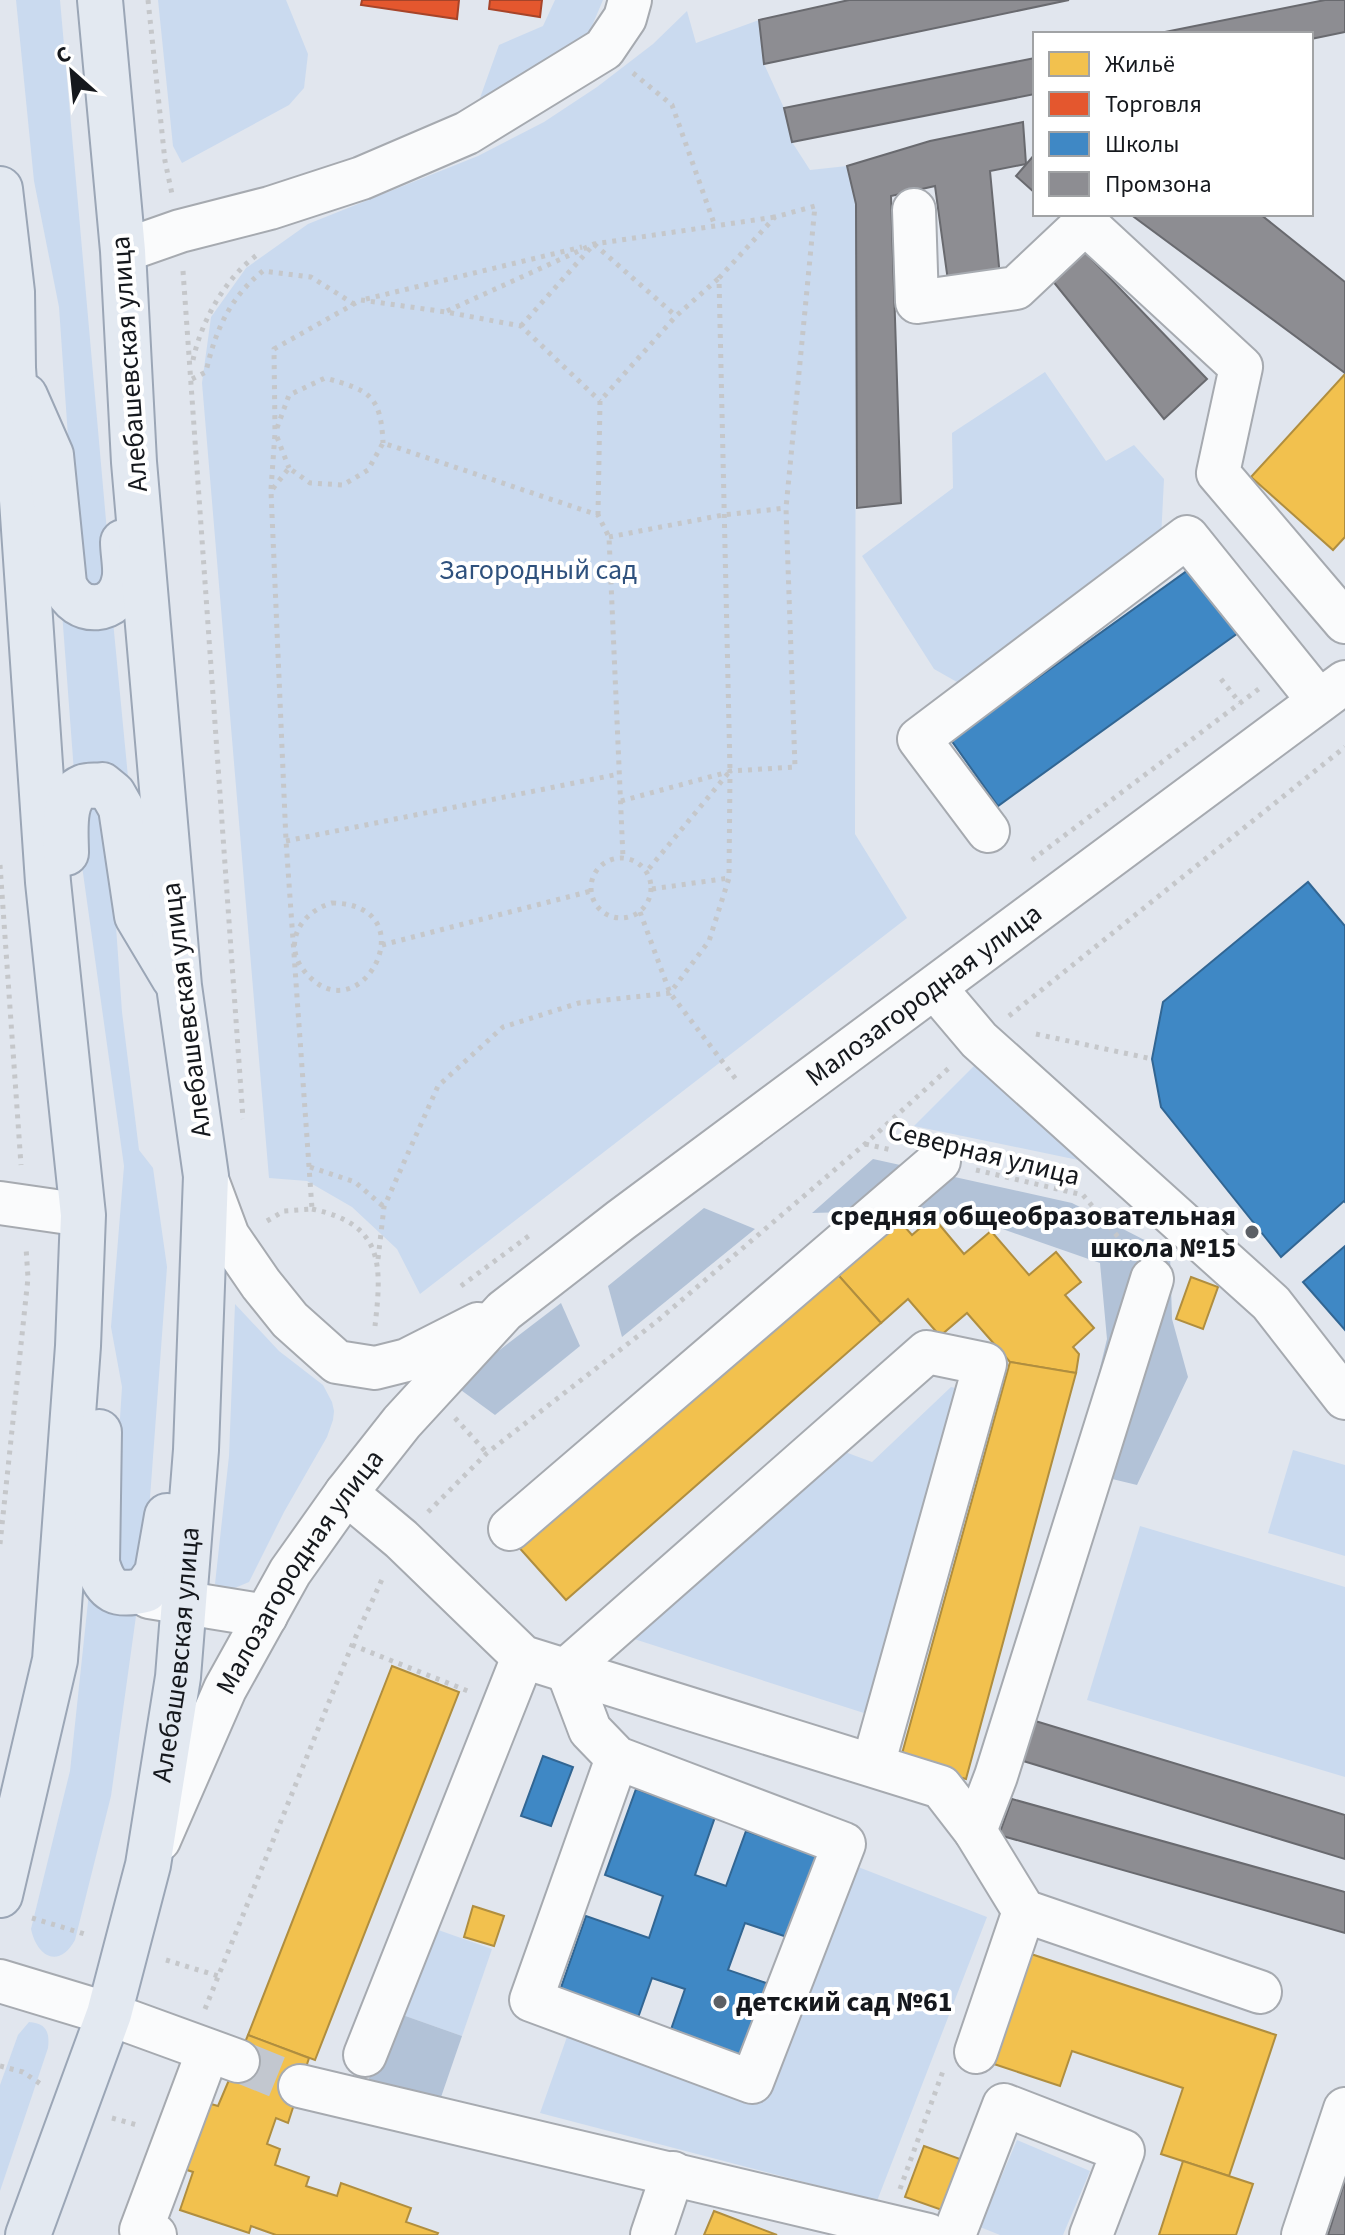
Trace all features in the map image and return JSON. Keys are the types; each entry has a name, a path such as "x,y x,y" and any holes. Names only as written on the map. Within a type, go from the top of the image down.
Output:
{"main road":[{"name":"Алебашевская улица","path":"28,2235 109,2014 148,1865 178,1677 196,1450 206,1176 179,986 134,462 123,251 100,0"},
{"path":"0,189 48,882 83,1215 78,1346 55,1660 0,1895"},
{"path":"13,368 51,455 64,584 70,599 85,608 102,606 116,598 124,582 122,508 134,462"},
{"path":"48,882 66,854 67,813 72,796 83,787 102,785 113,794 121,808 137,916 179,986"},
{"path":"78,1346 100,1399 97,1563 102,1580 114,1591 128,1594 145,1590 157,1573 169,1505 196,1450"}],"street":[{"path":"123,251 180,231 270,208 362,178 467,133 604,49 625,18 630,0"},
{"path":"914,210 917,302 1016,288 1085,223 1241,367 1218,473 1345,622"},
{"path":"988,831 919,739 1187,537 1332,691"},
{"name":"Малозагородная улица","path":"148,1865 225,1689 290,1572 346,1493 418,1375 621,1220 1332,691"},
{"path":"935,988 979,1040 1271,1303 1345,1398"},
{"path":"510,1529 939,1161"},
{"name":"Малозагородная улица","path":"206,1176 228,1236 290,1320 337,1362 418,1375"},
{"path":"0,1203 83,1215"},
{"path":"975,1831 996,1776 1152,1279"},
{"path":"567,1669 927,1352 985,1364 873,1765"},
{"path":"346,1493 401,1539 523,1657 941,1787 975,1831 1024,1911 1260,1992"},
{"path":"128,1594 266,1616"},
{"path":"365,2055 523,1657"},
{"path":"567,1669 590,1730 617,1758 844,1844 752,2082 531,2000 617,1758"},
{"path":"976,2052 1024,1911"},
{"path":"0,1981 109,2014 223,2056 141,2230 155,2235"},
{"path":"300,2086 928,2235"},
{"path":"954,2235 1004,2105 1123,2151 1091,2235"},
{"path":"1303,2235 1345,2109"},
{"path":"652,2235 673,2173"}],"path":[{"path":"148,0 165,161 180,231 244,1132"},
{"path":"628,69 672,105 715,226"},
{"path":"312,1209 286,841 271,491 275,433 274,349 358,302 594,244 775,217 815,206 786,508 795,767 730,771 621,801"},
{"path":"623,858 609,537 598,515 600,401 676,316 719,278 775,217"},
{"path":"446,312 594,244"},
{"path":"594,244 676,316"},
{"path":"521,326 594,244"},
{"path":"192,379 206,372 215,335 238,294 263,271 311,277 358,302 446,312 521,326 600,401"},
{"path":"487,1453 418,1375 396,1334 374,1335 384,1207 438,1086 503,1027 579,1003 670,993 709,941 729,878 730,771 719,278"},
{"path":"325,378 362,388 382,415 383,443 368,470 343,485 310,483 289,468 275,433 289,395 325,378"},
{"path":"383,443 598,515"},
{"path":"271,491 289,468"},
{"path":"609,537 723,515 786,508"},
{"path":"1221,679 1240,703"},
{"path":"647,871 730,771"},
{"path":"286,841 619,774"},
{"path":"623,858 647,871 652,889 646,906 640,912 623,919 605,914 598,908 591,891 596,871 613,859 623,858"},
{"path":"652,889 729,878"},
{"path":"382,945 591,891"},
{"path":"332,903 347,903 361,908 372,918 382,945 380,959 364,981 337,989 324,987 312,980 302,970 293,952 298,929 306,916 318,907 332,903"},
{"path":"640,912 670,993 738,1082"},
{"path":"1024,1031 1152,1059"},
{"name":"Северная улица","path":"865,1144 1083,1195 1152,1279"},
{"path":"310,1167 355,1182 384,1207"},
{"path":"260,1225 284,1211 312,1209 335,1214 349,1221 366,1237 378,1259"}],"green space":[{"path":"16,0 60,0 111,577 101,591 78,581 59,307 34,181"},
{"path":"158,0 286,0 308,54 304,88 289,105 182,163 173,146"},
{"path":"555,0 603,0 589,33 568,57 480,98 499,45 543,26"},
{"name":"Загородный сад","path":"687,11 696,43 759,20 764,64 784,108 792,142 810,170 847,166 856,204 855,834 907,918 420,1294 397,1249 352,1207 307,1181 269,1178 202,383 211,317 246,268 308,224 478,156 544,122 653,44"},
{"path":"1045,372 1106,461 1134,445 1164,479 1161,539 964,686 934,669 862,556 953,488 952,433"},
{"path":"62,612 113,621 128,777 109,768 74,772"},
{"path":"82,802 108,812 122,1012 139,1150 153,1168 167,1267 145,1566 128,1574 111,1559 122,1387 111,1327 124,1166 76,823"},
{"path":"976,1064 1083,1161 914,1126"},
{"path":"235,1304 279,1351 323,1385 334,1411 327,1437 249,1582 230,1590 215,1584 229,1456"},
{"path":"951,1387 964,1390 867,1714 631,1638 837,1449 872,1462"},
{"path":"1293,1450 1345,1465 1345,1556 1268,1533"},
{"path":"1140,1526 1345,1587 1345,1777 1087,1700"},
{"path":"90,1583 114,1608 136,1616 111,1796 75,1940 69,1949 56,1957 49,1956 38,1947 31,1929 70,1771"},
{"path":"853,1865 987,1917 877,2201 540,2113 568,2034 760,2097"},
{"path":"427,1926 492,1949 462,2036 397,2013"},
{"path":"29,2022 46,2029 48,2048 0,2191 0,2085 18,2035"},
{"path":"1017,2140 1090,2171 1063,2235 1000,2235 980,2227"}],"shaded area":[{"path":"873,1159 1072,1203 1170,1253 1172,1319 1188,1377 1137,1485 1075,1470 1107,1339 1100,1263 994,1226 918,1210 812,1213"},
{"path":"704,1208 755,1229 622,1337 608,1286"},
{"path":"561,1303 580,1346 495,1415 454,1385"},
{"path":"397,2013 462,2036 439,2103 368,2081"}],"building: Жильё":[{"path":"1345,374 1345,537 1333,550 1251,477"},
{"path":"933,1217 964,1254 991,1231 1029,1275 1056,1252 1081,1282 1065,1295 1094,1328 1073,1347 1079,1354 1076,1373 1010,1362 967,1313 940,1336 908,1299 881,1323 831,1267 897,1218 912,1235"},
{"path":"831,1267 881,1323 566,1600 516,1544"},
{"path":"1191,1277 1218,1287 1203,1329 1176,1319"},
{"path":"1010,1362 1076,1373 966,1779 900,1761"},
{"path":"392,1666 459,1692 315,2060 248,2035"},
{"path":"473,1906 504,1916 494,1946 464,1937"},
{"path":"1028,1953 1276,2035 1229,2176 1161,2154 1183,2088 1072,2051 1060,2086 991,2063"},
{"path":"248,2035 309,2058 288,2123 276,2118 267,2144 280,2149 275,2165 309,2177 306,2186 337,2196 341,2183 411,2208 406,2222 437,2235 276,2235 251,2226 249,2233 180,2210 193,2172 181,2168 204,2102 218,2106"},
{"path":"924,2146 960,2159 942,2210 905,2197"},
{"path":"1183,2161 1253,2184 1236,2235 1159,2235"},
{"path":"714,2211 777,2235 704,2235"}],"building: Торговля":[{"path":"362,0 459,0 457,19 361,5"},
{"path":"490,0 542,0 540,17 489,9"}],"building: Школы":[{"path":"1191,568 1238,633 998,806 951,740"},
{"path":"1308,882 1345,926 1345,1202 1281,1257 1161,1107 1152,1059 1163,1002"},
{"path":"1345,1246 1345,1330 1303,1282"},
{"path":"543,1756 573,1767 551,1826 521,1816"},
{"path":"636,1789 715,1817 695,1875 726,1886 746,1831 825,1858 796,1940 745,1923 728,1970 775,1986 745,2071 666,2044 685,1989 652,1978 634,2029 556,2002 586,1916 649,1938 663,1896 605,1875"}],"building: Промзона":[{"path":"849,0 1069,0 764,64 759,20"},
{"path":"1325,0 1345,0 1345,32 1313,39 1313,32 1165,32"},
{"path":"1033,58 1033,94 792,142 784,108"},
{"path":"1023,122 1026,164 990,171 1000,277 948,281 935,186 891,196 901,503 857,508 856,204 847,166 930,141"},
{"path":"1033,156 1033,191 1016,176"},
{"path":"1133,216 1262,216 1345,282 1345,373"},
{"path":"1078,245 1207,379 1164,419 1048,275"},
{"path":"1032,1720 1345,1815 1345,1859 1020,1760"},
{"path":"1012,1799 1345,1892 1345,1933 999,1835"},
{"path":"1345,2180 1345,2235 1328,2235"}],"tunnel":[{"path":"238,2061 300,2086"}],"place":[{"name":"средняя общеобразовательная школа №15","path":"1252,1232"},
{"name":"детский сад №61","path":"720,2002"}]}
